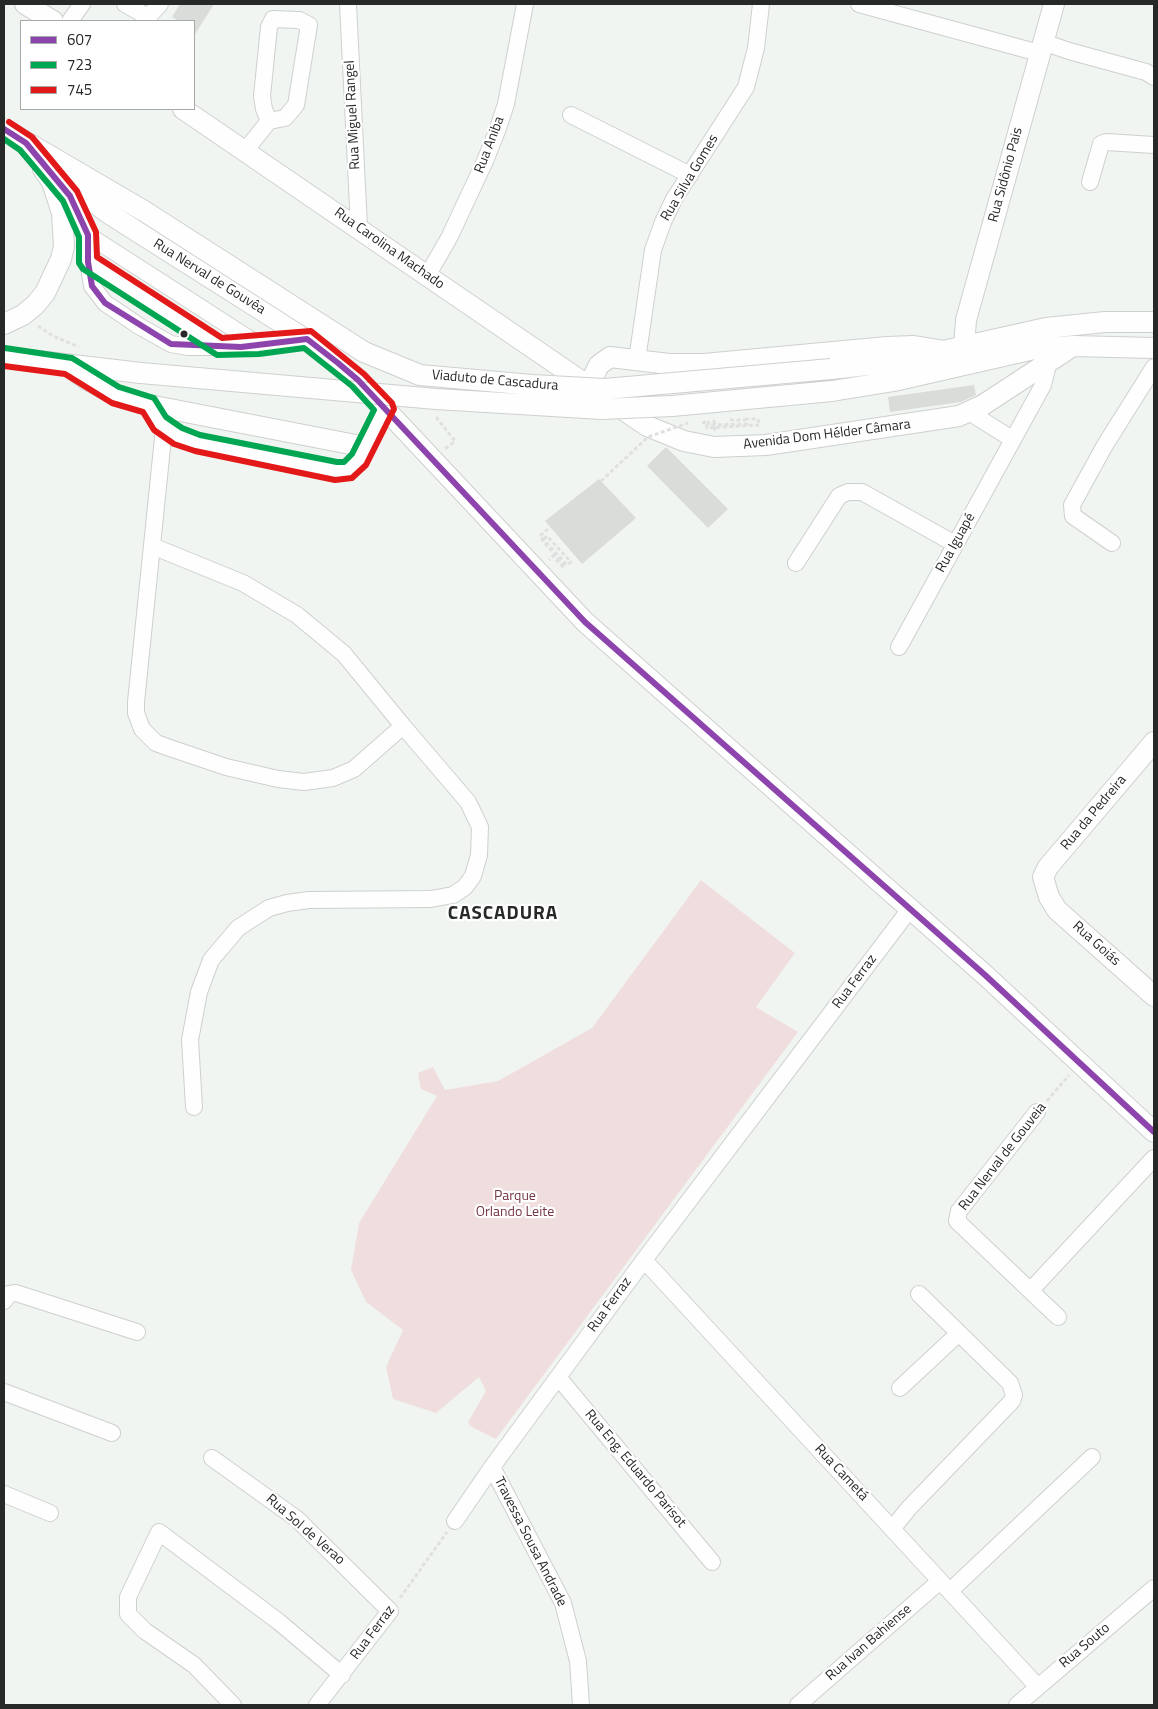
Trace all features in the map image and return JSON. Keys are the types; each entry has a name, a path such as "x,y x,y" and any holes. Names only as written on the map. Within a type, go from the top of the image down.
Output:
{"main road":[{"path":"25,4 48,13"},
{"name":"Rua Sidônio Pais","path":"955,349 966,320 1054,4"},
{"name":"Rua Carolina Machado","path":"184,110 358,227 594,391"},
{"path":"4,129 26,143 52,182 62,213 64,246 62,259 45,293 23,315 4,324"},
{"name":"Viaduto de Cascadura","path":"26,143 144,211 364,352 420,375 532,386 605,389 894,362 955,349"},
{"name":"Rua Nerval de Gouvêa","path":"26,143 67,182 108,214 307,339 358,380 585,622 910,909 1154,1132"},
{"path":"594,391 593,377 604,360 617,357 669,364 704,364 914,346 955,349 1046,328 1105,322 1154,322"},
{"path":"1072,346 1154,348"},
{"name":"Viaduto de Cascadura","path":"4,357 68,366 141,373 533,406 602,409 672,406 832,391 903,379 1034,349 1072,346"},
{"name":"Avenida Dom Hélder Câmara","path":"594,391 659,432 684,441 714,447 766,445 946,419 969,412 1001,394 1072,346"},
{"path":"68,366 116,396 149,405 366,447 385,408"},
{"name":"Rua da Pedreira","path":"1044,887 1043,877 1048,868 1154,742"},
{"name":"Rua Goiás","path":"1044,887 1057,910 1154,996"}],"street":[{"path":"71,20 82,4"},
{"path":"129,5 148,18 160,4"},
{"name":"Rua Miguel Rangel","path":"348,4 358,227"},
{"name":"Rua Aniba","path":"427,276 450,238 494,138 506,104 526,4"},
{"name":"Rua Silva Gomes","path":"637,360 653,250 663,222 690,175 746,87 756,48 761,4"},
{"path":"859,4 1041,47 1069,51 1146,72 1154,77"},
{"path":"245,151 269,121 284,118 296,105 309,25 299,20 274,19 269,27 262,96 264,109 269,121"},
{"path":"571,114 690,175"},
{"path":"1090,182 1102,144 1106,142 1154,145"},
{"path":"26,143 70,196 88,236 89,276 100,299 139,326 171,344 220,347 259,346 307,339"},
{"path":"88,236 259,346"},
{"path":"88,262 220,347"},
{"name":"Rua Iguapé","path":"899,647 1043,385 1048,361"},
{"path":"1112,543 1073,516 1072,505 1105,445 1154,367"},
{"path":"149,405 155,418 164,428 178,436 198,443 336,471 348,470 355,464 366,447"},
{"path":"969,412 1012,439"},
{"path":"164,428 136,702 136,713 142,729 156,743 226,767 278,779 304,782 332,778 354,769 403,726"},
{"path":"796,563 840,496 848,492 862,492 955,544"},
{"path":"152,546 243,582 297,615 344,654 468,802 480,827 479,855 473,876 465,887 453,895 431,900 309,900 287,903 269,908 238,928 211,960 199,992 190,1040 194,1107"},
{"name":"Rua Ferraz","path":"455,1521 492,1467 644,1260 910,909"},
{"name":"Rua Nerval de Gouveia","path":"1037,1112 957,1216 959,1225 1058,1317"},
{"path":"1031,1290 1154,1158"},
{"name":"Rua Cametá","path":"644,1260 1038,1687"},
{"path":"4,1301 10,1294 21,1294 137,1332"},
{"path":"892,1529 909,1508 1012,1401 1014,1396 1010,1382 958,1334 919,1294"},
{"path":"900,1388 958,1334"},
{"name":"Rua Eng. Eduardo Parisot","path":"558,1377 712,1562"},
{"path":"4,1392 112,1433"},
{"name":"Rua Ivan Bahiense","path":"798,1705 945,1586 1092,1457"},
{"name":"Rua Sol de Verao","path":"212,1458 296,1519 322,1542 390,1611"},
{"name":"Travessa Sousa Andrade","path":"492,1467 563,1603 578,1661 581,1705"},
{"path":"4,1494 50,1513"},
{"path":"233,1705 194,1664 145,1632 128,1614 128,1597 159,1532 279,1622 342,1675"},
{"name":"Rua Souto","path":"1017,1705 1154,1588"},
{"name":"Rua Ferraz","path":"317,1705 390,1611"}],"path":[{"path":"23,315 53,336 87,350"},
{"path":"436,418 455,441 448,446"},
{"path":"708,418 708,425 757,424"},
{"path":"601,481 648,437 689,423 706,422 707,428 759,425 758,418"},
{"path":"550,527 540,536 567,565 571,562 547,536 544,539 542,540 565,566 553,556"},
{"name":"Rua Nerval de Gouveia","path":"1037,1112 1080,1063"},
{"name":"Rua Ferraz","path":"390,1611 455,1521"}],"green space":[{"name":"Parque Orlando Leite","path":"701,880 795,953 756,1007 798,1032 496,1439 470,1426 468,1422 486,1391 479,1377 436,1413 393,1399 386,1367 403,1330 366,1302 351,1270 359,1223 437,1096 421,1089 418,1073 433,1067 445,1090 498,1081 592,1028"}],"building":[{"path":"180,4 214,4 195,34 195,20 177,20 172,17"},
{"path":"974,385 976,395 961,402 890,412 888,397"},
{"path":"666,447 728,509 708,528 647,466"},
{"path":"599,479 636,518 582,564 545,521"}],"transit line":[{"name":"745","path":"4,366 65,374 112,403 143,412 154,430 174,444 195,451 335,480 352,478 366,465 394,409 392,403 364,374 311,331 222,338 97,257 96,232 77,191 32,137 9,122"},
{"name":"607","path":"4,129 26,143 70,196 88,235 88,262 92,286 105,303 171,344 241,347 307,339 338,363 358,380 585,622 985,975 1154,1132"},
{"name":"723","path":"4,139 20,150 63,201 79,237 79,263 83,269 217,355 259,354 304,348 352,386 374,410 352,454 344,462 337,462 200,435 182,428 166,417 154,398 119,387 72,358 5,348"}],"district":[{"name":"CASCADURA","path":"503,914"}]}
